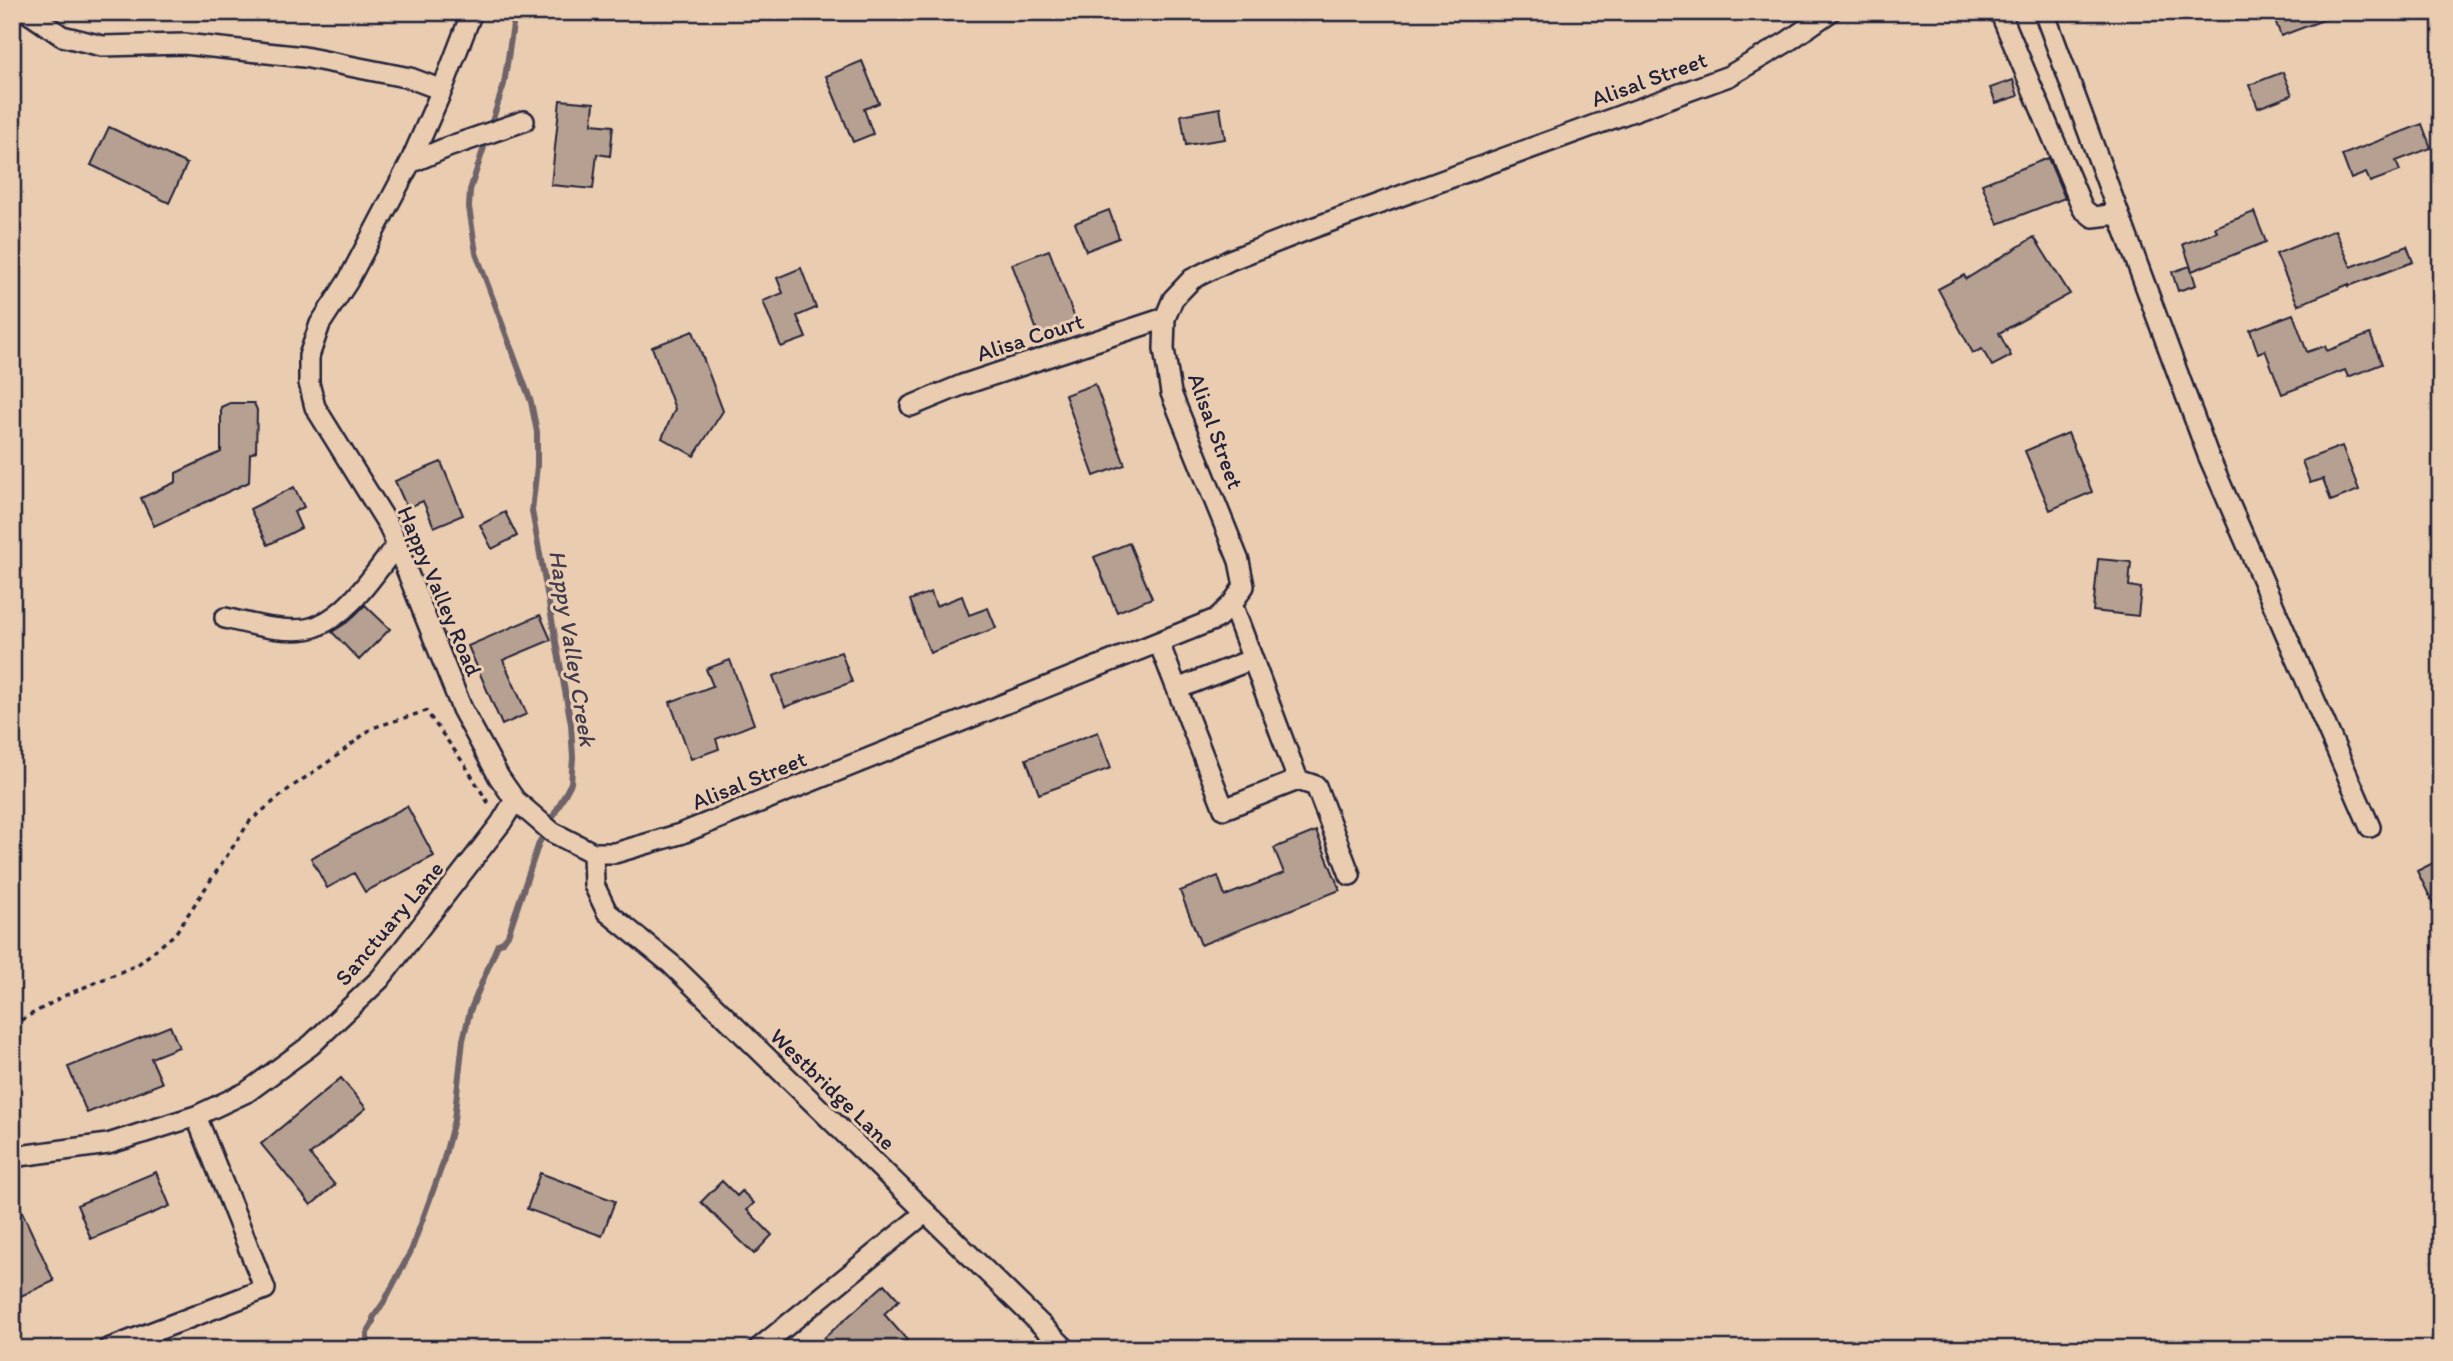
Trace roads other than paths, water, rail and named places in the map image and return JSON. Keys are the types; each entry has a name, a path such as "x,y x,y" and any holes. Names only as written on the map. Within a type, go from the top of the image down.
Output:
{"street":[{"path":"27,12 62,36 102,47 184,44 304,57 410,78 442,90"},
{"name":"Happy Valley Road","path":"472,12 410,163 348,281 320,324 309,356 309,383 316,407 389,526 462,709 499,776 515,800 545,825 593,853"},
{"name":"Alisal Street","path":"593,853 615,853 680,834 1216,620 1232,604 1244,586 1239,561 1171,393 1164,349 1166,318 1173,299 1192,279 1230,260 1729,76 1787,42 1830,12"},
{"path":"2000,12 2083,209 2093,216 2118,214"},
{"path":"2044,12 2208,455 2370,827"},
{"path":"410,163 524,121"},
{"name":"Alisa Court","path":"911,406 962,385 1166,318"},
{"path":"225,618 277,629 316,627 341,612 351,602 397,545"},
{"path":"1232,604 1298,780"},
{"path":"1159,643 1224,809 1298,780 1316,786 1350,875"},
{"path":"1177,689 1252,659"},
{"name":"Sanctuary Lane","path":"12,1157 108,1144 196,1116 247,1092 311,1045 380,979 501,823 515,800"},
{"name":"Westbridge Lane","path":"593,853 594,886 607,912 671,964 1066,1349"},
{"path":"108,1349 265,1289 196,1116"},
{"path":"758,1349 925,1213"}],"waterway":[{"name":"Happy Valley Creek","path":"490,128 504,84 515,12"},
{"name":"Happy Valley Creek","path":"367,1349 367,1333 373,1318 411,1251 442,1166 454,1120 463,1040 470,1011 498,944 508,935 539,843 571,783 571,724 532,511 537,466 537,432 531,402 476,253 469,207 470,190 487,138"}]}
